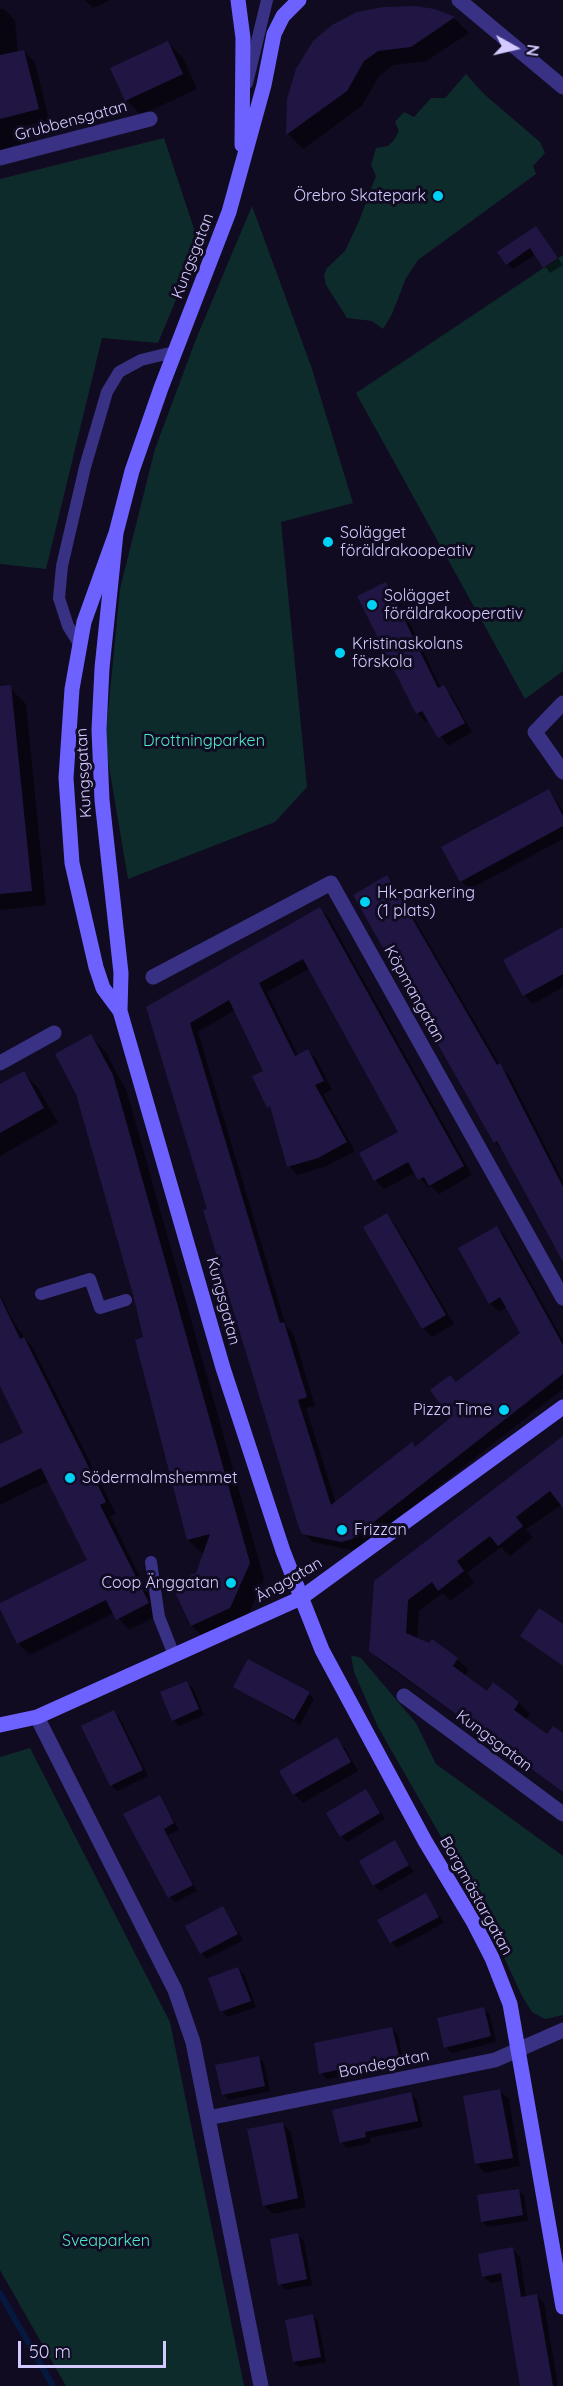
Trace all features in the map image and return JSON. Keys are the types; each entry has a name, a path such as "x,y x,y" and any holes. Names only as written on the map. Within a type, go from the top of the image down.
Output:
{"main road":[{"name":"Kungsgatan","path":"238,0 243,38 241,172"},
{"name":"Kungsgatan","path":"120,1011 104,988 96,967 72,863 66,778 72,689 80,645 96,583 116,533 132,471 174,352 217,247 241,172 264,85 274,34 284,16 299,0"},
{"name":"Kungsgatan","path":"116,533 102,668 99,730 102,800 121,973 120,1011 223,1368 283,1551 302,1598"},
{"name":"Änggatan","path":"0,1725 37,1717 302,1598 563,1407"},
{"name":"Borgmästargatan","path":"302,1598 322,1650 492,1958 510,2004 563,2307"}],"street":[{"path":"463,1 563,87"},
{"name":"Grubbensgatan","path":"0,158 150,118"},
{"path":"563,703 536,732 563,772"},
{"name":"Köpmangatan","path":"153,976 331,883 563,1298"},
{"path":"0,1063 54,1033"},
{"name":"Kungsgatan","path":"404,1696 563,1814"},
{"path":"37,1717 174,1990 193,2042 261,2386"},
{"name":"Bondegatan","path":"208,2118 495,2060 563,2030"}],"lane":[{"path":"243,100 267,0"},
{"path":"80,645 68,626 59,598 62,566 85,466 106,392 119,372 141,360 174,352"},
{"path":"41,1294 90,1279 100,1308 126,1300"},
{"path":"151,1562 159,1617 174,1655"}],"green space":[{"name":"Örebro Skatepark","path":"466,74 484,94 540,142 545,153 533,166 536,174 418,260 406,278 392,314 383,329 372,321 347,318 326,285 324,275 327,268 345,251 359,221 376,176 371,165 376,148 388,146 394,140 399,131 395,122 404,112 414,117 431,98 445,98"},
{"path":"164,138 199,244 158,343 102,338 46,569 0,564 0,179"},
{"name":"Drottningparken","path":"252,206 311,366 353,503 281,522 307,787 275,822 128,879 105,743 120,589 155,449 196,339"},
{"path":"563,255 563,671 525,699 356,393"},
{"path":"351,1655 361,1658 416,1723 436,1764 563,1856 563,2015 545,2019 532,2012 522,1996 479,1903 378,1727 354,1672"},
{"name":"Sveaparken","path":"30,1748 170,2022 244,2386 66,2386 0,2270 0,1757"}],"building":[{"path":"415,6 435,9 455,17 411,47 378,51 364,61 347,91 286,135 287,99 296,69 313,41 332,25 357,12 384,7"},
{"path":"168,41 183,74 125,101 110,68"},
{"path":"24,50 39,109 0,119 0,55"},
{"path":"536,226 558,258 543,268 530,248 506,265 497,252"},
{"path":"386,582 438,688 444,685 465,723 438,738 422,711 416,714 357,596"},
{"path":"11,685 32,891 0,894 0,686"},
{"path":"549,789 563,816 563,826 460,882 441,847"},
{"path":"387,875 497,1065 500,1063 563,1187 563,1262 497,1141 494,1143 353,895"},
{"path":"320,907 464,1166 429,1186 424,1177 418,1180 408,1162 374,1181 359,1153 398,1132 303,959 259,983 295,1056 308,1049 324,1081 315,1085 347,1142 318,1158 287,1167 270,1106 267,1108 252,1076 263,1071 229,1000 190,1023 280,1323 284,1322 307,1397 298,1400 331,1505 412,1442 415,1447 450,1418 430,1390 450,1375 456,1382 520,1333 500,1297 489,1304 458,1248 497,1226 563,1345 563,1374 352,1539 341,1542 302,1534 298,1525 203,1210 207,1209 146,1007"},
{"path":"563,927 563,974 523,996 503,960"},
{"path":"91,1034 113,1075 250,1563 230,1608 191,1626 171,1584 196,1573 210,1534 187,1540 135,1340 143,1337 134,1298 76,1094 55,1054"},
{"path":"24,1071 44,1108 0,1133 0,1084"},
{"path":"387,1213 446,1315 422,1329 363,1227"},
{"name":"Södermalmshemmet","path":"0,1297 20,1339 24,1337 106,1502 100,1505 149,1603 116,1620 106,1600 17,1644 0,1609 0,1603 87,1560 41,1468 0,1488 0,1444 23,1433 0,1386"},
{"path":"563,1436 563,1508 550,1491 516,1517 523,1526 498,1546 490,1536 457,1561 464,1571 438,1591 432,1582 408,1600 406,1633 429,1643 432,1639 458,1658 453,1666 487,1691 493,1682 519,1702 514,1710 547,1734 553,1726 563,1733 563,1792 369,1651 374,1581"},
{"path":"539,1608 563,1624 563,1666 520,1636"},
{"path":"248,1659 310,1692 294,1720 233,1687"},
{"path":"187,1681 199,1709 172,1721 160,1692"},
{"path":"114,1710 143,1770 110,1786 81,1726"},
{"path":"337,1737 351,1762 293,1795 279,1771"},
{"path":"366,1789 380,1813 340,1837 326,1813"},
{"path":"160,1795 174,1823 164,1829 193,1885 168,1898 123,1814"},
{"path":"395,1840 409,1865 373,1886 359,1861"},
{"path":"426,1893 439,1917 390,1943 377,1920"},
{"path":"223,1906 238,1934 200,1954 185,1926"},
{"path":"238,1967 251,2001 220,2012 208,1978"},
{"path":"484,2007 491,2036 444,2048 437,2018"},
{"path":"392,2027 399,2056 319,2074 314,2043"},
{"path":"259,2056 265,2086 222,2095 215,2065"},
{"path":"500,2089 513,2158 475,2164 463,2096"},
{"path":"411,2092 418,2121 365,2132 366,2137 340,2143 332,2110"},
{"path":"283,2122 298,2198 263,2206 247,2129"},
{"path":"519,2189 523,2215 481,2222 477,2195"},
{"path":"298,2233 307,2279 278,2285 270,2239"},
{"path":"513,2247 521,2297 537,2294 553,2386 520,2386 501,2273 482,2277 478,2254"},
{"path":"313,2314 321,2357 293,2362 285,2320"}],"waterway":[{"path":"0,2293 53,2386"}],"place":[{"name":"Örebro Skatepark","path":"438,196"},
{"name":"Solägget föräldrakoopeativ","path":"328,542"},
{"name":"Solägget föräldrakooperativ","path":"372,605"},
{"name":"Kristinaskolans förskola","path":"340,653"},
{"name":"Hk-parkering (1 plats)","path":"365,902"},
{"name":"Pizza Time","path":"504,1410"},
{"name":"Södermalmshemmet","path":"70,1478"},
{"name":"Frizzan","path":"342,1530"},
{"name":"Coop Änggatan","path":"231,1583"}]}
